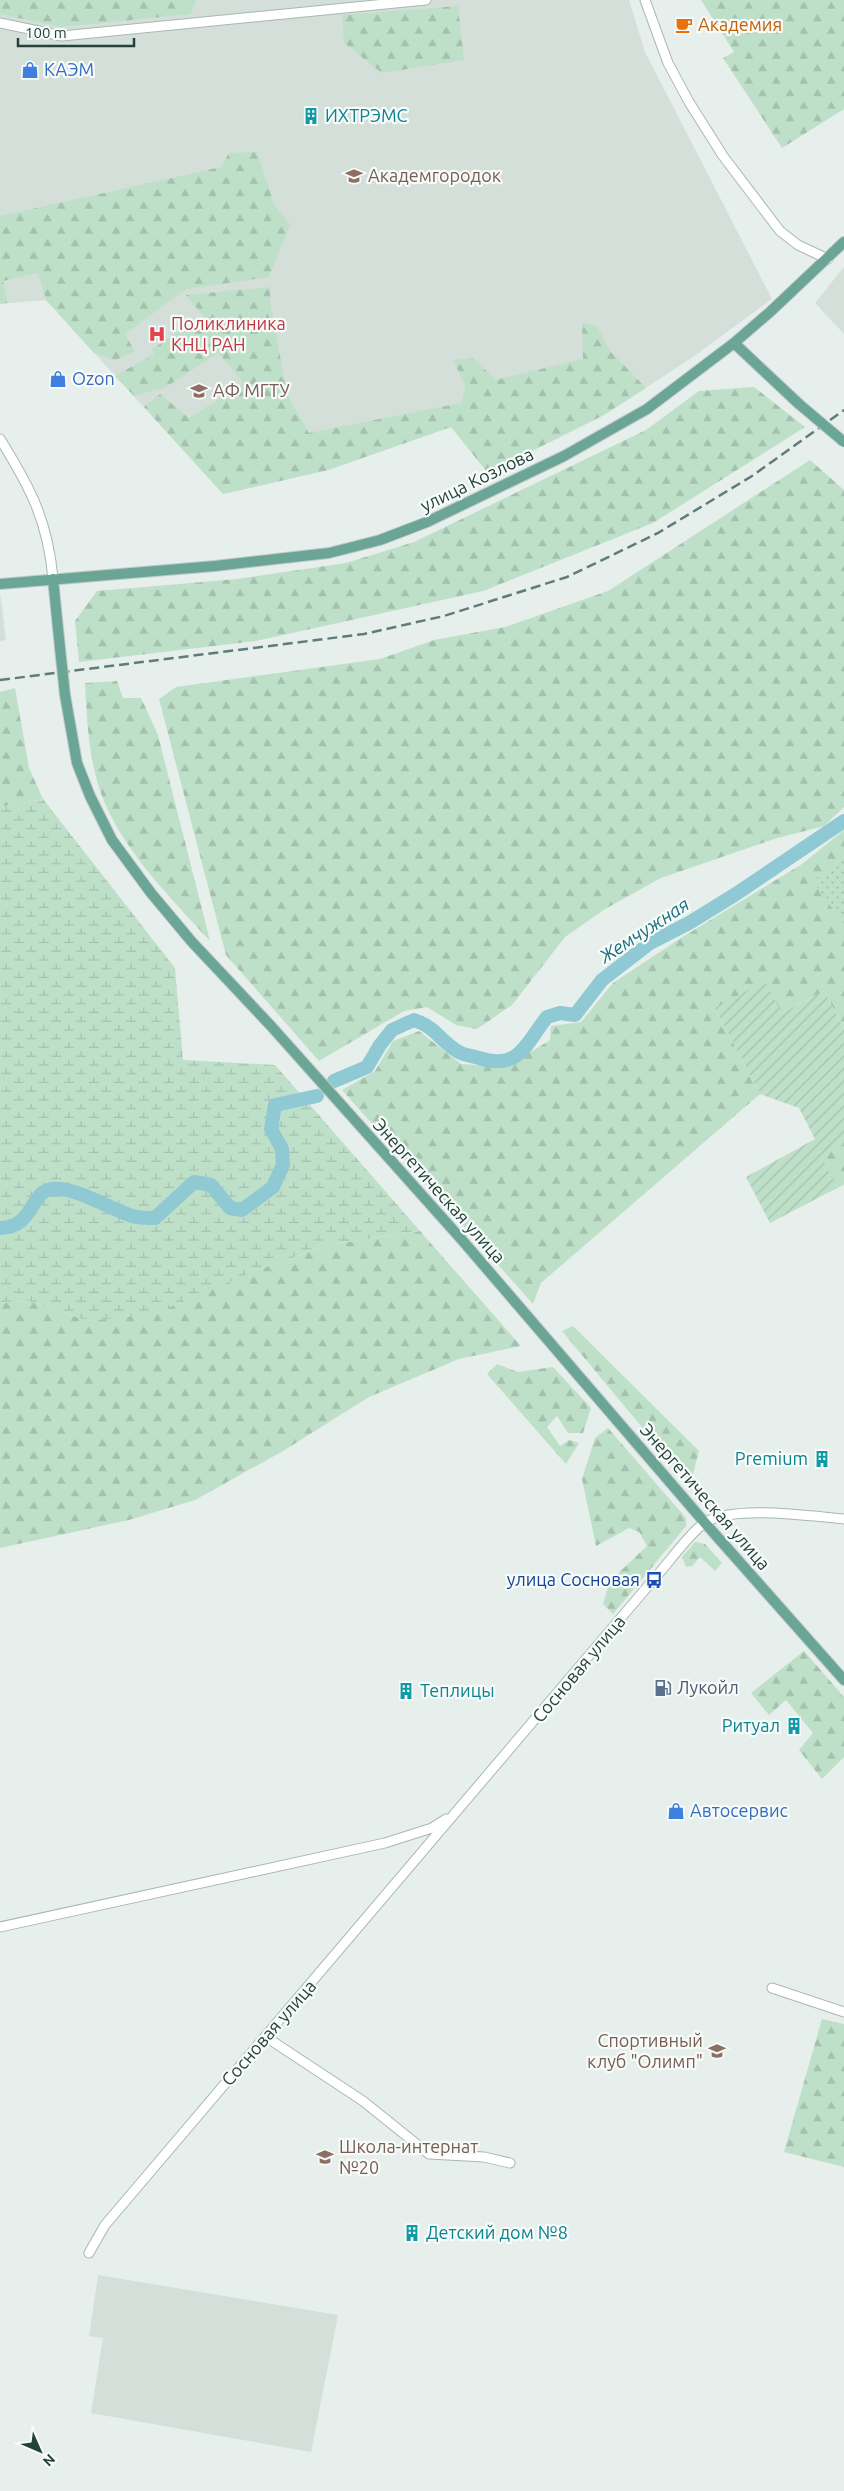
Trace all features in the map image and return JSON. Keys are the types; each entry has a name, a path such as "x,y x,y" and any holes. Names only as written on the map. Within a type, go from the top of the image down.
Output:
{"main road":[{"name":"улица Козлова","path":"0,584 215,566 329,553 380,540 427,522 494,491 603,435 647,409 734,343 828,259 844,242"},
{"path":"734,343 799,404 844,442"},
{"name":"Энергетическая улица","path":"53,579 66,695 77,763 90,796 112,840 151,893 192,942 271,1026 468,1247 705,1523 844,1680"}],"street":[{"path":"0,23 62,36 426,0"},
{"path":"645,0 668,63 689,102 724,156 780,231 798,245 828,259"},
{"path":"0,439 28,483 35,500 51,557 53,579"},
{"path":"705,1523 721,1516 778,1513 844,1519"},
{"name":"Сосновая улица","path":"89,2253 105,2225 654,1579 705,1523"},
{"name":"Сосновая улица","path":"0,1926 385,1844 432,1828 453,1815"},
{"path":"772,1988 844,2012"},
{"path":"266,2037 363,2101 429,2154 484,2157 510,2163"}],"shaded area":[{"name":"Академгородок","path":"0,0 629,0 645,52 772,299 693,357 604,415 488,473 451,427 328,470 223,494 46,300 0,304"},
{"path":"844,267 844,334 815,303"},
{"path":"0,592 6,640 0,641"},
{"path":"98,2275 338,2315 311,2452 91,2413 103,2338 89,2336"}],"green space":[{"path":"0,0 196,0 191,14 61,27 0,14"},
{"path":"701,0 844,0 844,109 782,148 723,58 734,52"},
{"path":"458,6 464,60 382,73 344,43 342,15"},
{"path":"257,152 275,206 290,224 269,277 186,289 125,334 135,352 115,360 94,353 46,300 38,273 3,281 8,303 0,304 0,216 221,167 229,153"},
{"path":"270,287 270,301 287,394 309,433 461,403 466,387 453,360 473,358 496,380 583,359 582,323 597,326 611,352 646,388 604,415 488,473 451,427 328,470 223,494 144,407 160,394 189,418 244,383 218,353 166,387 134,396 115,376 154,354 151,350 186,326 190,332 209,323 186,295"},
{"path":"754,387 805,427 653,523 483,591 256,641 79,662 75,621 97,591 237,579 346,563 414,542 646,430 699,391"},
{"path":"810,460 844,490 844,807 824,826 774,839 661,878 605,909 565,937 512,1005 477,1029 456,1025 427,1007 404,1011 319,1061 226,955 159,699 176,687 380,659 434,640 505,627 608,591"},
{"path":"117,681 123,698 141,698 158,735 210,941 161,888 130,848 106,806 98,784 90,747 85,683"},
{"path":"15,688 29,768 43,799 0,807 0,692"},
{"path":"43,799 175,968 183,1060 275,1065 420,1231 328,1245 255,1271 154,1314 89,1321 29,1301 0,1303 0,807"},
{"path":"844,830 844,857 813,881 844,925 844,1028 824,991 782,1013 715,1008 760,1094 541,1283 533,1304 342,1090 375,1071 393,1041 419,1031 461,1064 507,1067 550,1040 551,1026 581,1022 613,983 681,938 802,864"},
{"path":"844,857 844,925 812,881"},
{"path":"765,981 782,1013 824,991 844,1028 844,1144 821,1156 837,1188 770,1223 746,1177 815,1139 799,1108 760,1094 715,1008"},
{"path":"844,1144 844,1185 837,1188 820,1156"},
{"path":"420,1231 521,1346 459,1359 369,1397 283,1451 195,1500 129,1520 0,1548 0,1303 29,1301 89,1321 255,1271 328,1245"},
{"path":"573,1326 699,1451 690,1485 562,1331"},
{"path":"497,1364 518,1372 553,1367 591,1408 583,1433 568,1433 557,1416 547,1427 560,1446 569,1440 579,1443 566,1464 487,1374"},
{"path":"608,1428 686,1518 686,1526 613,1614 603,1604 610,1581 647,1546 639,1532 629,1528 596,1546 582,1479 595,1438"},
{"path":"695,1542 705,1544 722,1563 715,1571 700,1557 692,1566 686,1567 682,1557"},
{"path":"804,1651 844,1697 844,1757 822,1779 799,1750 813,1733 786,1700 769,1715 751,1693"},
{"path":"822,2019 844,2024 844,2167 784,2152"}],"waterway":[{"name":"Жемчужная","path":"334,1081 367,1067 380,1045 392,1030 414,1020 433,1030 451,1047 462,1054 493,1061 504,1061 513,1058 527,1045 547,1017 560,1013 575,1015 602,980 650,943 689,923 736,894 844,821"},
{"name":"Жемчужная","path":"0,1228 20,1222 39,1196 45,1191 52,1189 61,1189 81,1194 132,1216 155,1218 194,1182 211,1185 230,1208 242,1210 273,1187 283,1165 282,1149 271,1129 275,1105 317,1096"}],"railway":[{"path":"0,680 364,634 444,616 567,577 658,533 752,476 844,410"}],"place":[{"name":"Академия","path":"684,25"},
{"name":"КАЭМ","path":"30,70"},
{"name":"ИХТРЭМС","path":"311,116"},
{"name":"Академгородок","path":"354,176"},
{"name":"Поликлиника КНЦ РАН","path":"157,334"},
{"name":"Ozon","path":"58,379"},
{"name":"АФ МГТУ","path":"199,391"},
{"name":"Premium","path":"822,1459"},
{"name":"улица Сосновая","path":"654,1580"},
{"name":"Лукойл","path":"663,1688"},
{"name":"Теплицы","path":"406,1691"},
{"name":"Ритуал","path":"794,1726"},
{"name":"Автосервис","path":"676,1811"},
{"name":"Спортивный клуб \"Олимп\"","path":"717,2051"},
{"name":"Школа-интернат №20","path":"325,2157"},
{"name":"Детский дом №8","path":"412,2233"}]}
